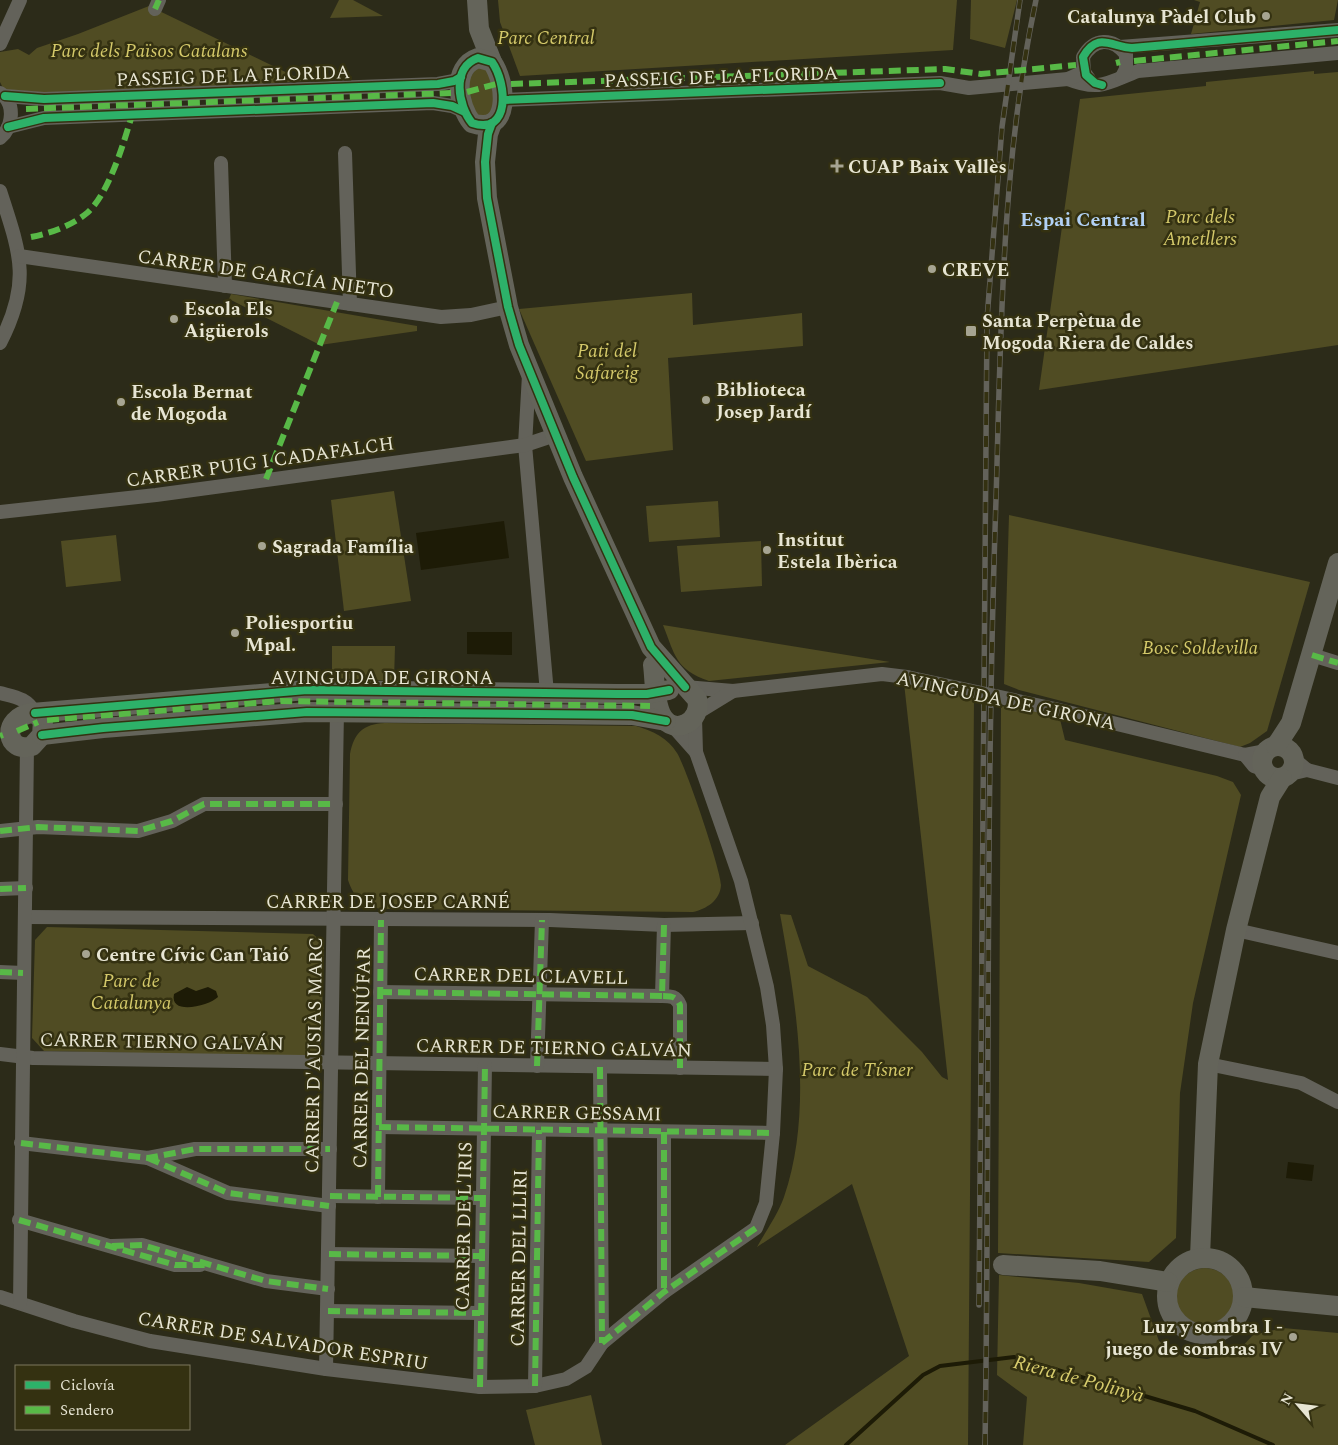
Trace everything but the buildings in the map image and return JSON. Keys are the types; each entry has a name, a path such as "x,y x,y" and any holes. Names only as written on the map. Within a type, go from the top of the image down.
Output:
{"main road":[{"path":"476,119 499,115 503,100 503,84 479,29 477,0"},
{"path":"479,29 466,69 460,102 476,119 485,162 491,226 508,307 529,372 652,656 668,704 684,725 696,716 697,699 694,693 668,704"},
{"path":"466,69 478,58 492,62"},
{"path":"1200,1257 1208,1064 1236,930 1270,797 1338,563"},
{"path":"634,694 648,678 652,656"},
{"path":"652,656 668,704"},
{"name":"AVINGUDA DE GIRONA","path":"6,724 22,715 35,713 307,690 634,694 668,704"},
{"name":"AVINGUDA DE GIRONA","path":"22,744 68,731 244,716 337,711 632,716 668,704"},
{"path":"6,724 10,733 22,744 43,721 35,713"},
{"path":"1200,1257 1212,1258 1228,1265 1237,1275 1244,1297 1235,1320 1220,1332 1203,1335 1186,1330 1171,1316 1166,1303 1168,1282 1176,1269 1187,1261 1200,1257"},
{"path":"1003,1264 1100,1271 1168,1282"},
{"path":"1244,1297 1338,1306"}],"street":[{"path":"0,44 20,0"},
{"path":"1120,47 1338,30"},
{"path":"1102,84 1090,80 1084,72 1083,57 1095,43 1104,41 1114,43 1126,54 1127,62 1122,77"},
{"name":"PASSEIG DE LA FLORIDA","path":"1068,79 1083,85 1102,84 1115,82 1138,71 1338,53"},
{"name":"PASSEIG DE LA FLORIDA","path":"2,95 44,99 438,84 454,81 466,69"},
{"name":"PASSEIG DE LA FLORIDA","path":"503,100 940,83 970,88 1068,79 1084,72"},
{"path":"2,95 11,110 4,132"},
{"name":"PASSEIG DE LA FLORIDA","path":"4,132 44,118 434,103 452,106 476,119"},
{"path":"345,153 350,304"},
{"path":"221,163 225,286"},
{"path":"0,191 21,268 19,292 10,323 0,343"},
{"name":"CARRER DE GARCÍA NIETO","path":"19,256 441,317 471,315 508,307"},
{"path":"529,372 525,445 547,693"},
{"name":"CARRER PUIG I CADAFALCH","path":"0,512 156,495 525,445 555,435"},
{"path":"1312,655 1338,663"},
{"name":"AVINGUDA DE GIRONA","path":"668,704 733,691 882,674 907,676 1281,763"},
{"name":"AVINGUDA DE GIRONA","path":"696,716 733,691"},
{"path":"0,693 24,700 31,705 35,713"},
{"path":"602,1343 664,1292 756,1228 766,1203 774,1133 776,1070 769,997 752,923 741,880 696,752 668,704"},
{"name":"CARRER D'AUSIÀS MARC","path":"326,1369 337,711"},
{"path":"696,716 696,752"},
{"path":"20,1303 19,1220 26,888 26,828 22,744"},
{"path":"1281,763 1338,778"},
{"path":"0,831 26,828 138,831 172,821 204,804 336,804"},
{"path":"0,889 26,888"},
{"name":"CARRER DE JOSEP CARNÉ","path":"25,917 542,920 664,924 752,923"},
{"name":"CARRER DEL NENÚFAR","path":"378,1197 381,920"},
{"path":"537,1066 542,920"},
{"path":"664,924 662,996 671,996 677,999 680,1005 680,1068"},
{"path":"1236,930 1338,953"},
{"path":"0,972 24,973"},
{"name":"CARRER DEL CLAVELL","path":"380,992 662,996"},
{"path":"0,1054 22,1056"},
{"name":"CARRER TIERNO GALVÁN","path":"22,1056 332,1063"},
{"name":"CARRER DE TIERNO GALVÁN","path":"332,1063 776,1070"},
{"path":"1208,1064 1300,1082 1338,1102"},
{"name":"CARRER DE L'IRIS","path":"480,1387 480,1256 485,1065"},
{"path":"600,1067 602,1343"},
{"name":"CARRER GESSAMI","path":"379,1127 774,1133"},
{"name":"CARRER DEL LLIRI","path":"535,1386 539,1130"},
{"path":"664,1132 664,1292"},
{"path":"21,1143 148,1158 228,1193 329,1201 378,1197 481,1198"},
{"path":"148,1158 196,1149 330,1149"},
{"path":"19,1220 175,1265 210,1264 266,1281 328,1289"},
{"path":"329,1254 480,1256"},
{"name":"CARRER DE SALVADOR ESPRIU","path":"0,1296 74,1322 150,1341 326,1369 480,1387 535,1386 566,1379 586,1366 602,1343"},
{"path":"328,1310 480,1313"}],"green space":[{"path":"339,0 353,0 383,16 330,18"},
{"name":"Parc Central","path":"498,0 957,0 953,50 520,76 500,22"},
{"path":"971,0 1017,0 1005,48 970,39"},
{"name":"Catalunya Pàdel Club","path":"1194,0 1338,0 1334,20 1191,34 1200,2"},
{"name":"Parc dels Països Catalans","path":"149,6 304,81 188,89 6,94 0,82 0,52 18,49 29,55 37,48"},
{"path":"477,67 492,71 497,103 485,121 469,111 467,83"},
{"name":"Parc dels Ametllers","path":"1314,71 1314,74 1338,72 1338,345 1039,390 1080,99 1206,86 1206,82"},
{"name":"Pati del Safareig","path":"692,293 693,325 802,313 803,346 668,358 673,450 586,461 519,309"},
{"path":"231,294 417,326 417,331 320,345 229,299"},
{"path":"394,491 411,601 344,611 331,500"},
{"path":"718,501 720,537 649,542 646,506"},
{"name":"Bosc Soldevilla","path":"1009,515 1310,582 1267,731 1250,743 1240,747 1019,690 1004,684"},
{"path":"116,535 121,581 66,587 61,541"},
{"path":"761,541 762,586 681,592 677,546"},
{"path":"663,625 890,662 709,681 689,671 678,660"},
{"path":"332,646 395,646 394,681 332,678"},
{"name":"Parc de Tísner","path":"904,683 974,698 968,1445 785,1445 909,1356 852,1184 757,1247 784,1197 793,1163 798,1128 800,1092 796,1019 780,914 791,915 808,966 867,997 922,1052 942,1077 948,1080"},
{"path":"1001,706 1059,715 1065,740 1217,776 1233,782 1241,795 1193,1003 1180,1093 1176,1238 1149,1262 998,1253"},
{"path":"385,723 636,726 654,733 665,739 677,753 688,777 719,876 721,885 718,896 703,909 693,912 380,909 368,905 356,896 348,880 350,754 354,740 361,731 371,725"},
{"name":"Parc de Catalunya","path":"47,927 313,934 324,944 321,1048 312,1057 44,1051 32,1038 35,940"},
{"path":"1199,1268 1211,1268 1226,1276 1234,1291 1234,1303 1226,1318 1211,1326 1199,1326 1184,1318 1176,1303 1176,1291 1184,1276"},
{"path":"999,1275 1079,1283 1142,1294 1159,1341 1182,1356 1207,1359 1237,1352 1253,1335 1283,1328 1338,1333 1338,1445 1023,1445 1027,1397 997,1375"},
{"path":"591,1395 602,1445 535,1445 526,1410"}],"shaded area":[{"path":"504,521 509,558 421,570 416,533"},
{"path":"467,632 512,632 512,655 467,654"},
{"path":"187,987 196,991 208,987 216,991 218,997 199,1006 183,1007 174,1001 174,994"},
{"path":"1288,1162 1314,1165 1312,1181 1286,1178"}],"waterway":[{"name":"Riera de Polinyà","path":"846,1445 923,1375 940,1366 1014,1357 1195,1411 1273,1445"}],"railway":[{"path":"979,1305 987,319 1002,127 1020,0"},
{"path":"985,1445 990,736 1002,312 1009,186 1024,62 1036,0"}],"marked path":[{"path":"155,9 159,0"},
{"path":"1134,61 1338,41"},
{"path":"1116,63 1120,62"},
{"path":"511,84 945,69 981,74 1076,65"},
{"path":"467,92 496,84"},
{"path":"26,109 451,93"},
{"path":"31,237 68,225 81,218 95,204 115,167 132,115"},
{"path":"266,479 337,302"},
{"path":"1312,655 1338,663"},
{"path":"47,720 281,701 650,706"},
{"path":"17,731 38,722"},
{"path":"0,831 38,827 138,831 172,821 204,804 336,804"},
{"path":"0,889 26,888"},
{"path":"378,1197 381,920"},
{"path":"537,1066 542,920"},
{"path":"664,925 662,996 673,997 680,1005 680,1068"},
{"path":"0,972 23,973"},
{"path":"380,992 662,996"},
{"path":"480,1387 485,1065"},
{"path":"600,1067 602,1343"},
{"path":"379,1127 773,1133"},
{"path":"535,1386 539,1130"},
{"path":"664,1132 664,1292"},
{"path":"21,1143 148,1158 195,1149 330,1149"},
{"path":"148,1158 228,1193 329,1206"},
{"path":"330,1196 481,1198"},
{"path":"19,1220 175,1265 205,1265"},
{"path":"602,1343 664,1292 756,1228"},
{"path":"112,1246 142,1245 266,1281 328,1289"},
{"path":"329,1254 480,1256"},
{"path":"328,1311 480,1313"}],"cycle path":[{"path":"1102,85 1095,83 1086,75 1083,57 1094,44 1100,42 1132,48 1338,30"},
{"path":"478,58 492,62 501,82 503,94 499,115 494,122 485,125 472,123 463,107 461,97 460,87 464,70 469,63 478,58"},
{"path":"5,96 44,99 438,84 454,81 461,77"},
{"path":"503,100 940,83"},
{"path":"8,127 44,118 433,103 452,106 463,111"},
{"path":"492,123 488,134 485,162 487,198 508,307 519,345 573,477 651,647 685,687"},
{"path":"35,713 307,690 617,694 647,694 669,690"},
{"path":"42,735 103,728 307,712 632,715 666,721"}],"place":[{"name":"Catalunya Pàdel Club","path":"1266,16"},
{"name":"CUAP Baix Vallès","path":"837,166"},
{"name":"CREVE","path":"932,269"},
{"name":"Escola Els Aigüerols","path":"174,319"},
{"name":"Santa Perpètua de Mogoda Riera de Caldes","path":"971,331"},
{"name":"Biblioteca Josep Jardí","path":"706,400"},
{"name":"Escola Bernat de Mogoda","path":"121,402"},
{"name":"Sagrada Família","path":"262,546"},
{"name":"Institut Estela Ibèrica","path":"767,550"},
{"name":"Poliesportiu Mpal.","path":"235,633"},
{"name":"Centre Cívic Can Taió","path":"86,954"},
{"name":"Luz y sombra I - juego de sombras IV","path":"1293,1337"}],"district":[{"name":"Espai Central","path":"1083,219"}]}
